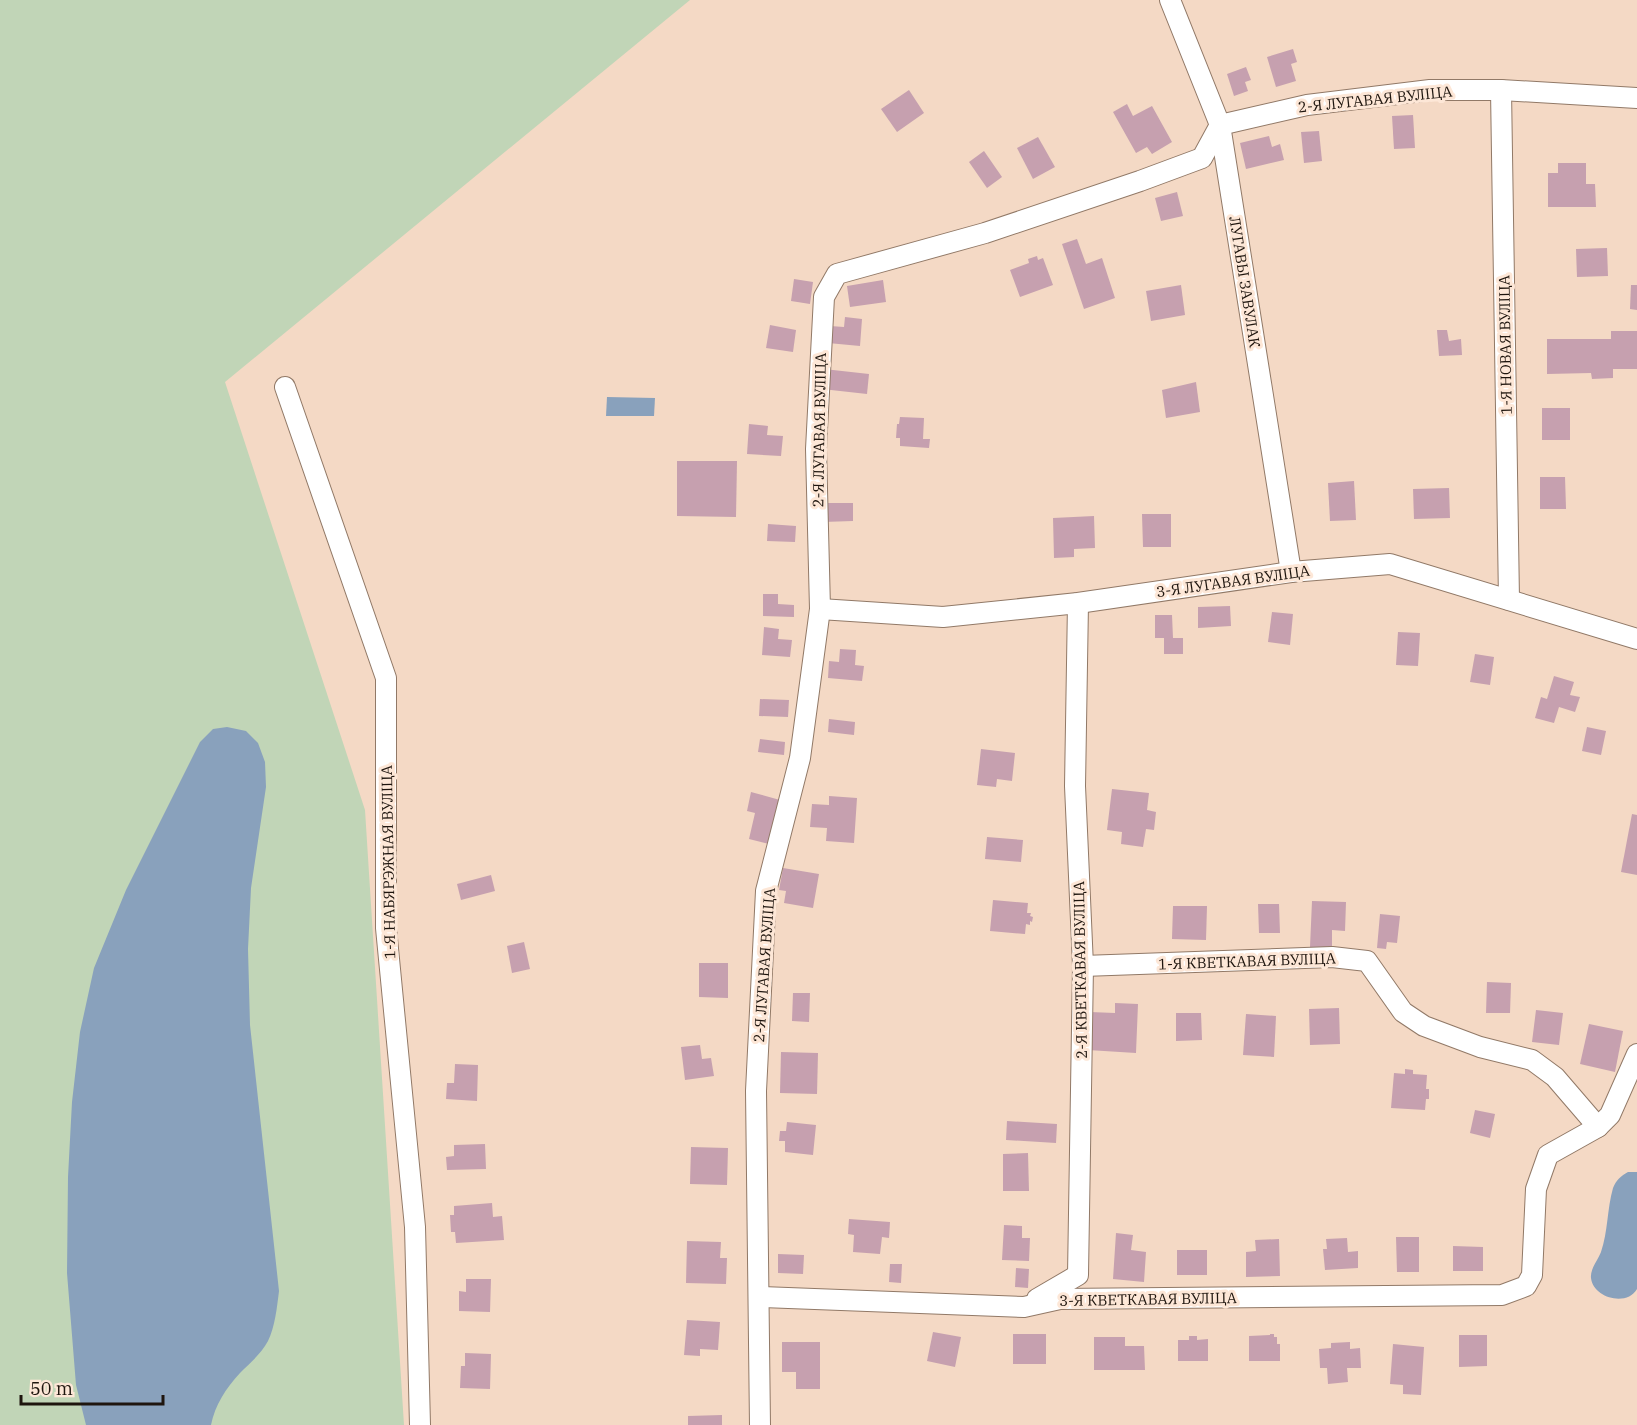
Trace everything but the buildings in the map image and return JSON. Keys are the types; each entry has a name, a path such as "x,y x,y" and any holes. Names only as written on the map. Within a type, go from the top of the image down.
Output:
{"street":[{"name":"ЛУГАВЫ ЗАВУЛАК","path":"1170,0 1220,125 1291,572"},
{"name":"2-Я ЛУГАВАЯ ВУЛІЦА","path":"760,1425 756,1091 766,891 800,758 819,609 816,438 824,297 837,274 985,233 1140,181 1202,158 1220,125 1307,105 1430,90 1501,90 1637,98"},
{"name":"1-Я НОВАЯ ВУЛІЦА","path":"1501,90 1509,600"},
{"name":"1-Я НАБЯРЭЖНАЯ ВУЛІЦА","path":"285,387 386,678 386,928 415,1227 420,1425"},
{"name":"3-Я ЛУГАВАЯ ВУЛІЦА","path":"819,609 943,617 1078,603 1291,572 1390,564 1637,639"},
{"name":"2-Я КВЕТКАВАЯ ВУЛІЦА","path":"1024,1307 1077,1275 1083,966 1075,786 1078,603"},
{"name":"1-Я КВЕТКАВАЯ ВУЛІЦА","path":"1083,966 1332,957 1367,961 1403,1012 1424,1026 1480,1047 1532,1060 1555,1077 1598,1127"},
{"path":"1598,1127 1610,1115 1637,1053"},
{"name":"3-Я КВЕТКАВАЯ ВУЛІЦА","path":"759,1297 1024,1307 1060,1299 1502,1295 1526,1286 1532,1275 1536,1189 1548,1155 1598,1127"}],"green space":[{"path":"0,0 690,0 225,382 365,810 404,1425 0,1425"}],"water":[{"path":"607,397 655,398 654,416 606,416"},
{"path":"227,727 246,731 258,743 265,762 266,787 251,888 248,949 250,1025 279,1291 275,1317 268,1341 226,1391 218,1404 211,1425 86,1425 76,1385 67,1273 68,1177 72,1102 80,1032 94,968 126,890 200,742 213,729"},
{"path":"1628,1172 1637,1172 1637,1289 1632,1295 1619,1299 1611,1298 1598,1291 1593,1285 1591,1275 1601,1252 1613,1188 1619,1178"}]}
